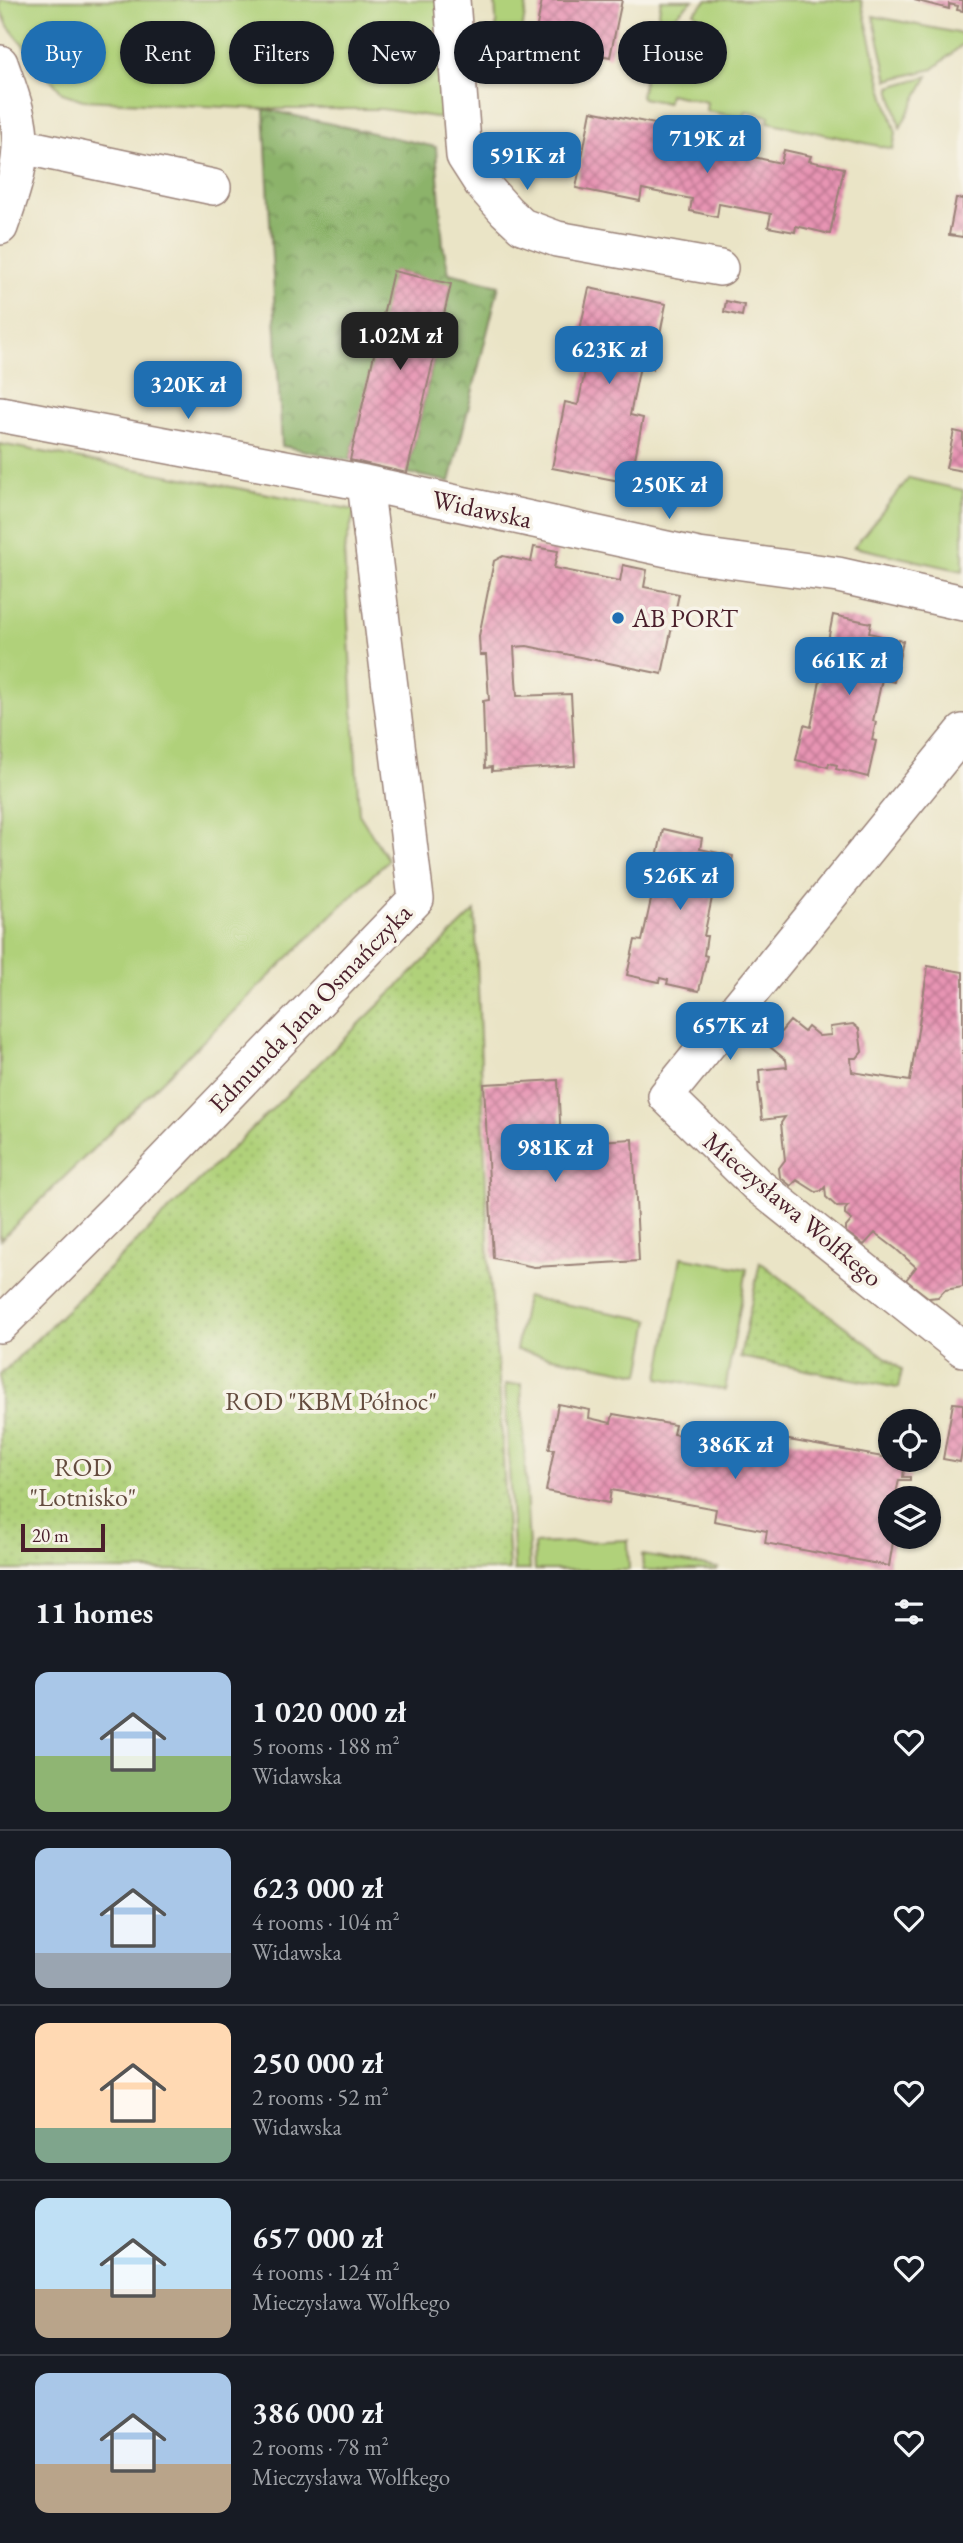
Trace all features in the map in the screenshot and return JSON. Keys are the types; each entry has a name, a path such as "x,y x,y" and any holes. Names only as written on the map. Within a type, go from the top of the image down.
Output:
{"street":[{"path":"452,0 464,156 482,184 506,211 523,226 557,239 720,268"},
{"path":"0,63 13,99 21,146 0,227"},
{"path":"21,146 213,187"},
{"name":"Widawska","path":"0,414 365,484 699,556 838,575 963,603"},
{"name":"Edmunda Jana Osmańczyka","path":"0,1325 126,1200 416,898 365,484"},
{"name":"Mieczysława Wolfkego","path":"963,732 666,1096 756,1184 963,1349"}],"green space":[{"path":"0,0 453,0 454,84 459,84 462,121 382,109 264,109 83,100 62,93 55,84 106,84 106,21 21,21 21,42 8,26 0,8"},
{"path":"495,0 527,2 524,21 496,21"},
{"path":"661,0 693,0 669,21 657,21"},
{"path":"707,0 861,0 896,133 893,149 768,122 769,116 746,111 744,118 706,111 707,102 669,94 667,103 643,98 643,84 727,84 727,21 696,21 699,18 694,12"},
{"path":"873,16 963,34 963,44 933,69 888,80"},
{"path":"928,76 900,128 890,87"},
{"path":"264,109 436,147 443,245 449,273 499,285 450,482 407,473 451,285 394,271 350,460 282,446"},
{"path":"0,444 355,510 344,551 359,814 388,860 0,1240"},
{"path":"909,478 963,490 963,571 854,547"},
{"name":"ROD \"KBM Północ\"","path":"475,911 489,1266 499,1382 509,1570 0,1570 0,1375"},
{"path":"681,1257 747,1269 725,1390 659,1378"},
{"path":"760,1262 902,1370 898,1388 740,1357"},
{"path":"526,1297 650,1320 640,1374 516,1350"},
{"path":"521,1384 530,1570 514,1570 505,1385"},
{"path":"628,1540 629,1570 535,1570 534,1544"},
{"path":"642,1555 718,1568 643,1570"}],"building":[{"path":"542,0 622,0 610,57 604,56 604,21 538,21"},
{"path":"914,0 963,0 963,11 957,10 958,6 949,4 949,9"},
{"path":"591,111 655,124 653,136 703,147 706,134 732,140 730,152 781,163 784,150 811,156 809,161 844,168 830,234 796,226 795,232 768,227 771,214 719,204 717,217 690,211 692,199 642,189 640,201 576,188"},
{"path":"956,198 963,199 963,237 949,235"},
{"path":"393,271 451,284 407,473 350,460"},
{"path":"589,288 666,304 653,369 640,366 630,415 643,418 630,483 552,468 565,402 578,405 588,356 575,353"},
{"path":"726,301 744,305 742,316 724,312"},
{"path":"954,431 963,433 963,471 946,468"},
{"path":"534,547 558,551 554,568 620,581 623,565 647,570 644,587 679,594 662,674 527,646 514,647 517,696 571,694 575,766 492,771 492,767 485,768 483,701 489,700 486,655 480,655 479,636 494,561 503,556 531,562"},
{"path":"833,615 871,623 869,633 903,641 894,682 882,679 873,721 876,722 872,740 876,741 868,777 836,769 837,765 829,763 828,767 796,760 804,725 811,727"},
{"path":"663,829 702,838 700,849 733,856 725,896 713,893 704,936 707,936 704,955 707,956 699,991 667,984 668,980 660,978 659,982 627,975 635,940 642,941 658,868 655,868"},
{"path":"928,966 963,972 963,1287 945,1290 938,1297 929,1298 906,1280 916,1267 896,1249 875,1233 864,1245 846,1232 846,1227 852,1220 845,1215 848,1206 837,1207 826,1197 825,1187 816,1192 797,1180 791,1186 780,1177 779,1168 785,1160 781,1123 785,1117 762,1120 758,1083 759,1070 787,1067 786,1060 769,1046 790,1021 804,1032 808,1027 819,1036 831,1035 830,1027 853,1024 859,1029 862,1052 857,1058 851,1058 852,1072 910,1081"},
{"path":"558,1080 561,1143 633,1139 639,1261 534,1267 493,1258 484,1084"},
{"path":"953,1403 963,1404 963,1445 960,1462 943,1459"},
{"path":"558,1404 590,1410 589,1418 611,1423 613,1414 675,1425 673,1434 696,1438 697,1430 760,1441 758,1449 779,1453 783,1439 878,1456 878,1472 904,1472 903,1477 910,1477 910,1480 899,1480 898,1486 878,1486 878,1549 892,1549 889,1566 765,1543 767,1531 714,1521 716,1509 611,1490 609,1503 546,1491 554,1449 549,1449"}],"place":[{"name":"AB PORT","path":"618,618"}],"park label":[{"name":"ROD \"Lotnisko\"","path":"83,1482"}]}
